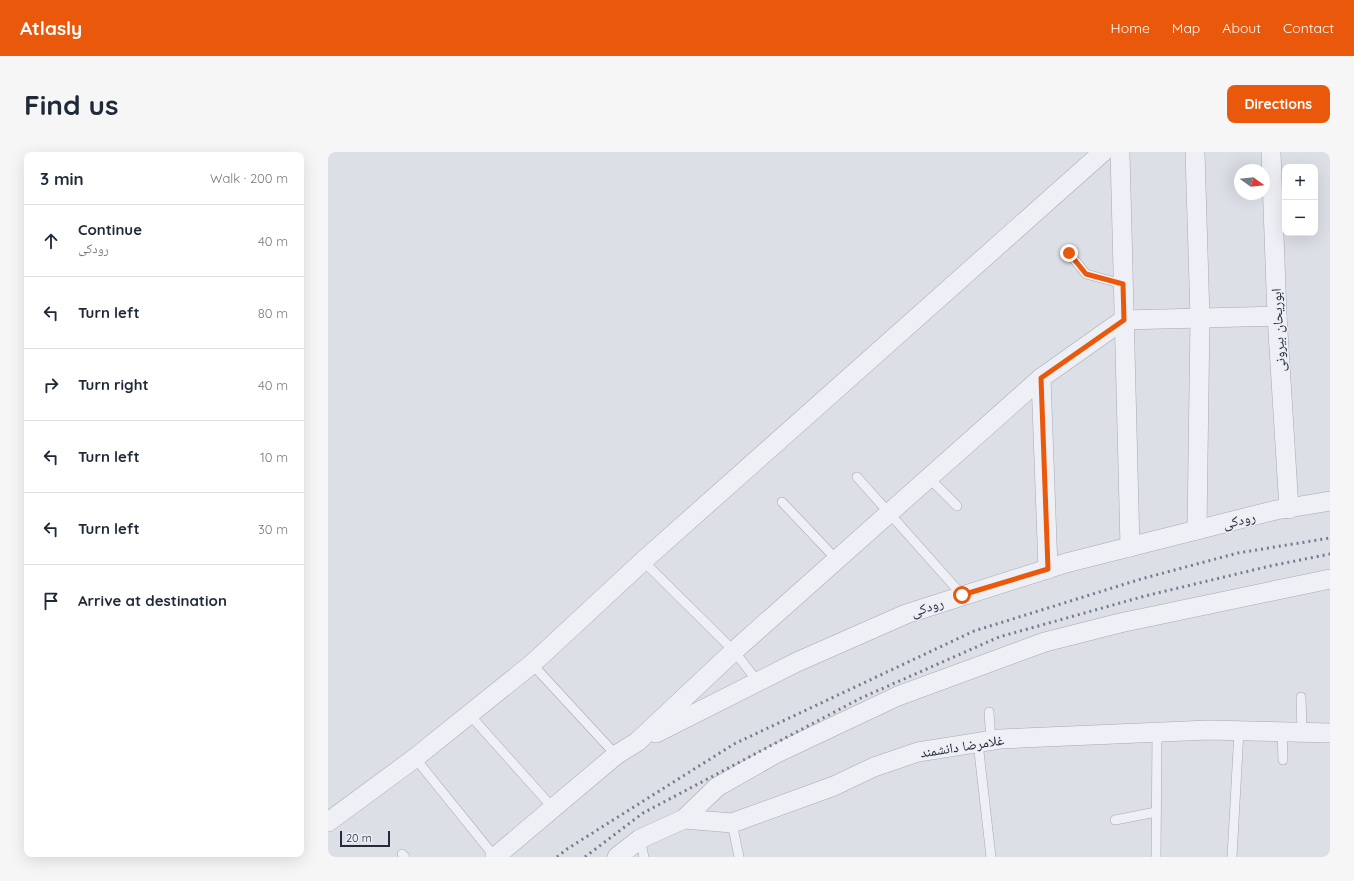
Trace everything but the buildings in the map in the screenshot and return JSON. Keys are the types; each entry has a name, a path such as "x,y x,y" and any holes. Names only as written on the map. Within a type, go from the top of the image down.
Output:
{"street":[{"path":"328,822 415,758 532,664 643,561 1103,152"},
{"path":"1120,152 1130,547"},
{"path":"1195,152 1200,318 1197,530"},
{"name":"ابوریحان بیرونی","path":"1271,152 1277,316 1289,509"},
{"path":"495,857 616,755 637,742 734,651 1041,378 1124,320 1277,316"},
{"path":"1041,378 1048,569"},
{"name":"رودکی","path":"637,742 797,662 906,614 1048,569 1130,547 1276,510 1330,501"},
{"path":"617,857 642,848 684,818 717,787 775,754 898,696 1045,642 1120,623 1330,579"},
{"name":"غلامرضا دانشمند","path":"684,818 732,823 834,786 874,767 918,752 984,742 1008,739 1209,730 1330,733"}],"lane":[{"path":"1069,253 1086,274 1123,284"},
{"path":"857,476 962,595"},
{"path":"929,478 957,506"},
{"path":"782,502 837,560"},
{"path":"643,561 734,651 758,682"},
{"path":"532,664 616,755"},
{"path":"1301,697 1302,732"},
{"path":"989,712 984,742 991,857"},
{"path":"469,714 552,808"},
{"path":"1232,857 1239,731"},
{"path":"1282,732 1283,760"},
{"path":"1156,857 1157,733"},
{"path":"415,758 495,857"},
{"path":"1115,820 1156,812"},
{"path":"732,823 739,857"}],"railway":[{"path":"557,857 567,849 734,744 974,631 1141,579 1238,553 1330,538"},
{"path":"585,857 643,813 861,698 999,637 1145,596 1270,566 1330,554"}],"route":[{"path":"962,595 1048,569 1041,378 1124,320 1123,284 1086,274 1069,253"}]}
